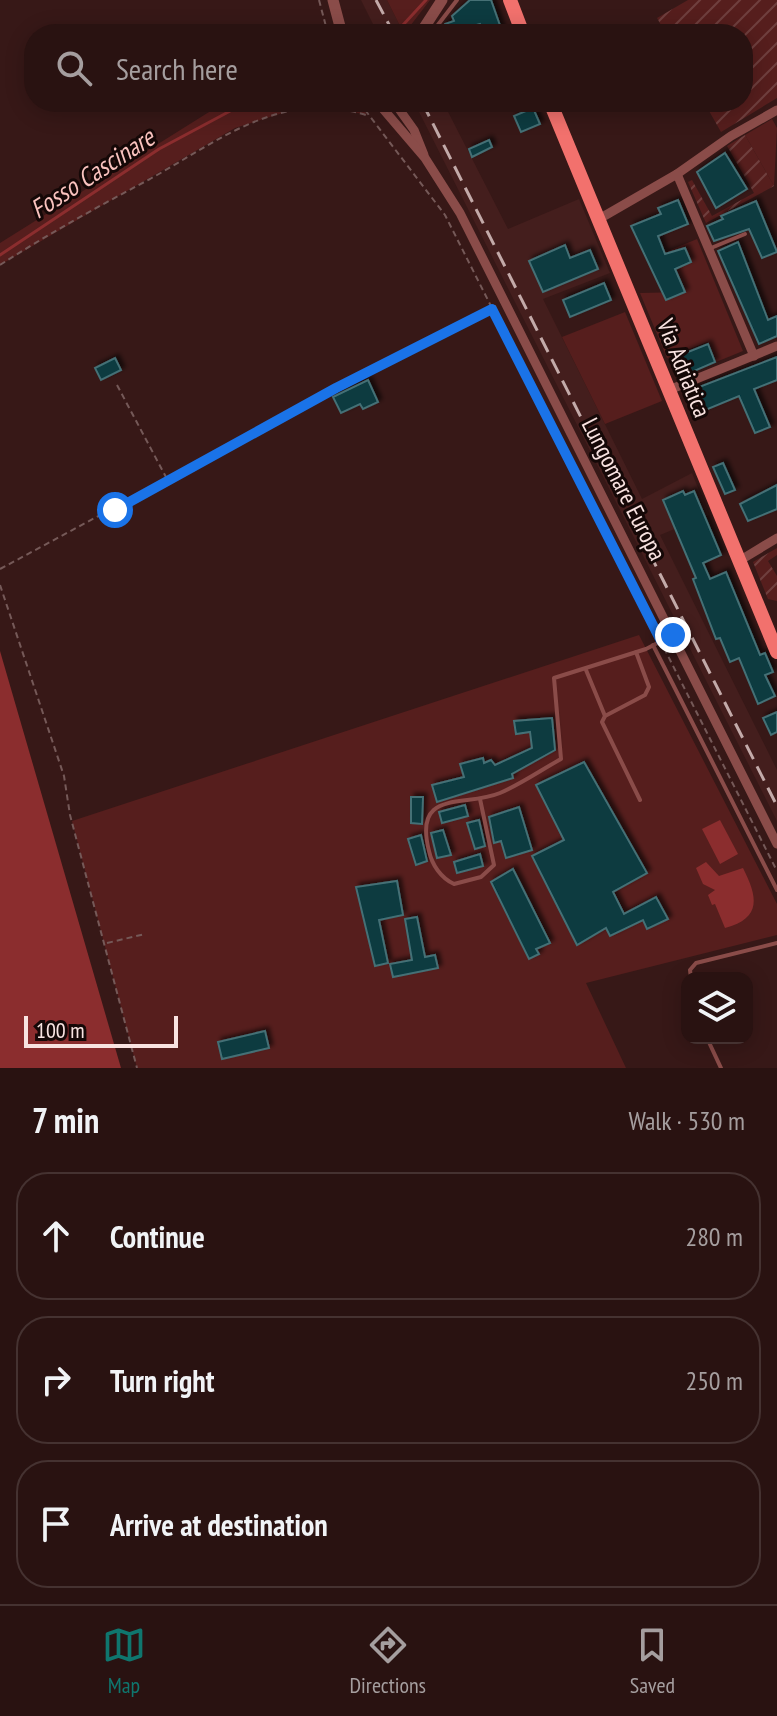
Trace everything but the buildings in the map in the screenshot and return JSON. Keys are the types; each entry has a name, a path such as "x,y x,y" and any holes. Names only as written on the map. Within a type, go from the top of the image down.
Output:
{"main road":[{"path":"510,0 519,24"},
{"name":"Via Adriatica","path":"554,112 777,652"}],"street":[{"path":"333,0 339,24"},
{"path":"426,24 442,0"},
{"path":"599,219 777,111"},
{"name":"Lungomare Europa","path":"386,112 425,158 460,213 777,844"},
{"name":"Lungomare Europa","path":"401,112 414,130 425,158"},
{"path":"677,174 754,356"},
{"path":"669,390 777,346"},
{"path":"739,561 777,538"}],"lane":[{"path":"439,24 457,0"},
{"path":"709,249 745,234"},
{"path":"480,799 494,865 481,877 454,884 437,870 429,855 426,824 435,808 444,803 501,793 561,759 554,678 636,652 673,635"},
{"path":"653,645 777,890"},
{"path":"605,716 645,695 649,687 636,652"},
{"path":"585,670 605,716 604,731 640,800"},
{"path":"690,972 696,963 777,943"},
{"path":"710,1044 721,1068"}],"path":[{"path":"319,0 325,24"},
{"path":"0,265 235,128 296,112"},
{"path":"356,112 367,115"},
{"path":"365,112 432,194 777,871"},
{"path":"0,569 336,388 505,302"},
{"path":"117,385 168,481"},
{"path":"0,585 64,776 70,815 137,1068"},
{"path":"106,943 145,934"}],"shaded area":[{"path":"361,0 387,0 399,24 373,24"},
{"path":"387,0 430,0 412,24 399,24"},
{"path":"688,0 777,0 777,98 721,132 710,112 753,112 753,24 660,24 657,18"},
{"path":"209,112 286,112 235,128 0,265 0,243"},
{"path":"419,112 448,112 508,229 579,199 610,273 543,299 642,499 692,473 709,515 660,535 777,770 777,821"},
{"path":"772,119 777,128 774,186 745,135"},
{"path":"745,135 774,186 706,223 688,182 692,180 712,216 754,193 727,146"},
{"path":"697,239 743,351 716,362 707,342 667,358 640,293 685,292 668,251"},
{"path":"625,312 662,401 605,424 562,337"},
{"path":"777,548 777,555 768,561 777,576 777,601 768,599 753,562"},
{"path":"639,635 777,904 777,935 586,983 626,1068 137,1068 72,821"},
{"path":"0,651 121,1068 0,1068"},
{"path":"720,820 738,854 720,864 702,829"},
{"path":"706,862 719,876 743,868 754,905 746,918 737,924 725,928 715,904 712,905 708,895 715,890 703,884 696,868"}],"waterway":[{"name":"Fosso Cascinare","path":"404,24 426,0"},
{"name":"Fosso Cascinare","path":"0,255 159,149 228,112"}],"railway":[{"path":"376,0 389,24"},
{"path":"427,112 777,806"}],"route":[{"path":"115,510 336,388 492,309 661,641 673,635"}]}
